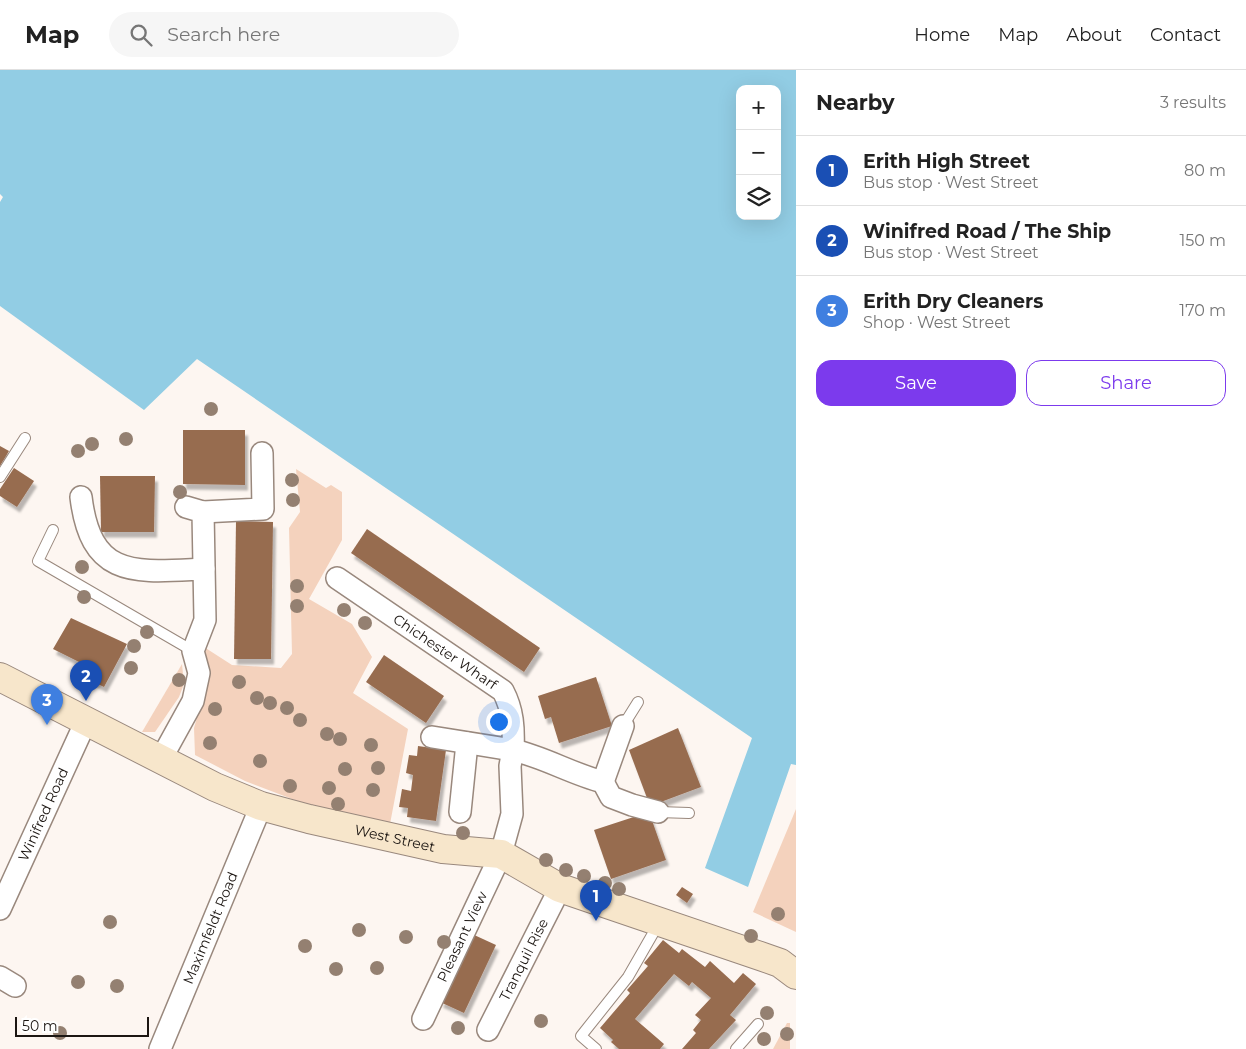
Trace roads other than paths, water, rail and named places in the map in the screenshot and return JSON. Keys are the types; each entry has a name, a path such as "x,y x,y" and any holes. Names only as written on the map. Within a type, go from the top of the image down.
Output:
{"street":[{"path":"161,759 193,701 200,673 193,651 205,620 204,569 195,509 263,509 262,453"},
{"path":"81,497 84,523 93,544 116,565 161,571 204,569"},
{"name":"Chichester Wharf","path":"337,578 503,691 510,705 514,727 510,766 512,814 501,854"},
{"name":"West Street","path":"0,677 215,788 261,806 309,819 443,849 501,854 560,888 659,923 763,956 780,964 796,975"},
{"name":"Winifred Road","path":"0,909 86,721"},
{"path":"603,782 623,726"},
{"path":"432,737 513,750 534,756 581,777 603,782 611,796 632,805 658,812"},
{"path":"460,812 467,743"},
{"name":"Maximfeldt Road","path":"160,1049 261,806"},
{"name":"Pleasant View","path":"423,1018 501,854"},
{"name":"Tranquil Rise","path":"488,1030 560,888"}],"lane":[{"path":"0,477 25,438"},
{"path":"53,530 38,561 193,651"},
{"path":"623,726 638,702"},
{"path":"658,812 689,813"},
{"path":"596,1049 581,1036 628,976 659,923"},
{"path":"736,1049 758,1024"}],"water":[{"path":"0,70 796,70 796,765 791,764 748,887 705,868 752,738 197,359 144,410 0,306 0,202 3,197 0,194"}],"place":[{"name":"Winifred Road / The Ship","path":"86,701"},
{"name":"Erith Dry Cleaners","path":"47,725"},
{"name":"Erith High Street","path":"596,921"}]}
